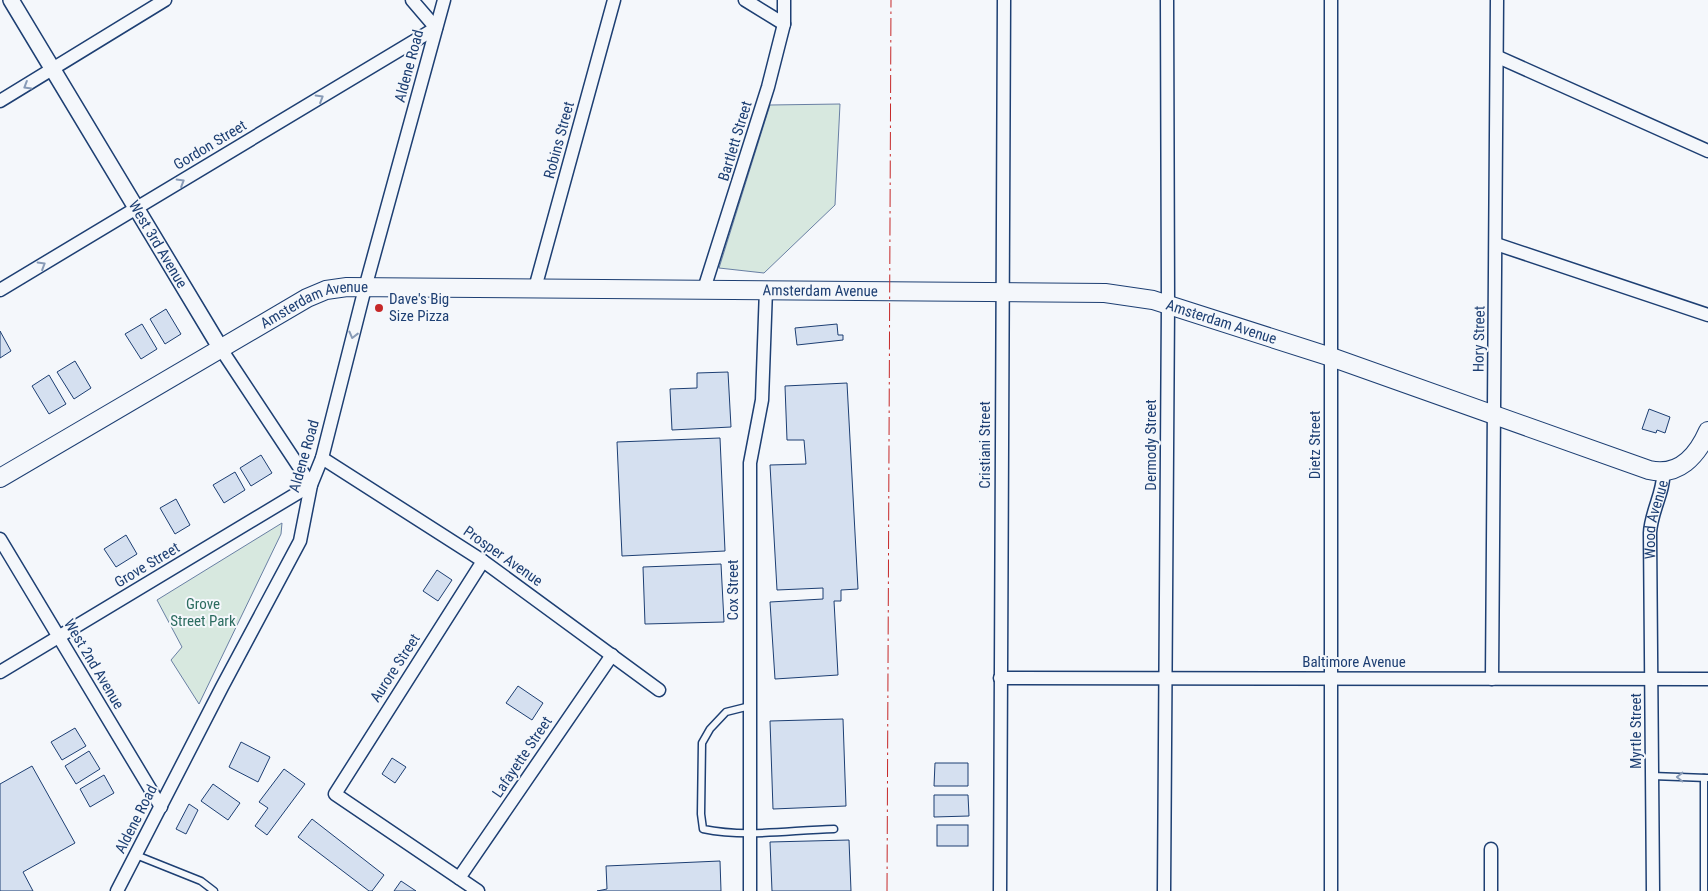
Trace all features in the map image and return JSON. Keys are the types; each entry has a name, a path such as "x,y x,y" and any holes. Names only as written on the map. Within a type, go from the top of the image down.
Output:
{"main road":[{"name":"Amsterdam Avenue","path":"0,478 307,298 326,290 365,288 766,289 1003,292 1105,294 1153,300 1331,357 1493,416 1649,470 1663,472"},
{"name":"Wood Avenue","path":"1663,472 1678,467 1693,457 1708,432"}],"street":[{"name":"West 3rd Avenue","path":"11,0 221,349 311,484"},
{"path":"0,102 165,0"},
{"path":"412,0 436,28"},
{"name":"Aldene Road","path":"117,891 300,541 311,484 322,458 365,288 444,0"},
{"name":"Robins Street","path":"535,288 614,0"},
{"path":"745,0 784,24"},
{"name":"Bartlett Street","path":"704,289 768,87 784,24 784,0"},
{"name":"Cristiani Street","path":"1000,891 1004,0"},
{"name":"Dermody Street","path":"1164,891 1168,305 1167,0"},
{"name":"Dietz Street","path":"1331,0 1331,891"},
{"name":"Hory Street","path":"1492,679 1497,0"},
{"name":"Gordon Street","path":"0,290 436,28"},
{"path":"1498,57 1708,151"},
{"path":"1496,244 1708,315"},
{"name":"Cox Street","path":"750,891 750,463 762,400 766,289"},
{"name":"Prosper Avenue","path":"322,458 484,561 659,690"},
{"name":"Wood Avenue","path":"1651,571 1650,524 1662,485 1663,472"},
{"name":"Grove Street","path":"0,672 311,484"},
{"name":"West 2nd Avenue","path":"0,539 161,807"},
{"name":"Aurore Street","path":"459,878 335,794 484,561"},
{"name":"Myrtle Street","path":"1651,571 1653,891"},
{"name":"Lafayette Street","path":"459,878 612,655"},
{"name":"Baltimore Avenue","path":"1000,678 1708,679"},
{"path":"1491,849 1491,891"},
{"path":"459,878 478,891"}],"lane":[{"path":"750,706 726,712 710,729 702,742 701,814 703,830 750,834 834,829"},
{"path":"1652,776 1706,778 1704,891"},
{"path":"136,856 201,881 214,891"}],"green space":[{"path":"840,104 835,205 764,273 719,268 770,105"},
{"name":"Grove Street Park","path":"282,523 281,534 199,704 171,660 182,647 157,600"}],"building":[{"path":"166,309 181,334 165,344 150,319"},
{"path":"142,324 157,349 141,359 125,334"},
{"path":"837,324 838,335 843,335 843,340 797,345 795,328"},
{"path":"0,331 11,351 0,358"},
{"path":"75,361 91,388 74,399 57,372"},
{"path":"728,372 731,427 672,430 670,389 697,388 697,373"},
{"path":"49,375 66,404 49,414 32,386"},
{"path":"847,383 858,589 841,590 841,601 834,601 838,675 775,679 770,602 823,599 823,588 777,590 770,465 806,464 804,440 787,440 785,386"},
{"path":"1649,409 1670,417 1665,433 1657,430 1656,433 1642,429"},
{"path":"720,438 725,551 622,556 617,442"},
{"path":"261,455 272,473 251,486 240,468"},
{"path":"235,472 245,490 224,503 213,485"},
{"path":"176,499 190,525 175,534 160,508"},
{"path":"126,535 137,554 116,567 104,549"},
{"path":"721,564 724,622 645,624 643,567"},
{"path":"437,570 452,580 438,601 423,591"},
{"path":"518,686 543,703 532,720 506,703"},
{"path":"843,719 846,806 773,809 770,721"},
{"path":"75,728 86,746 62,760 51,742"},
{"path":"241,742 270,757 258,782 229,767"},
{"path":"89,751 100,769 76,784 65,766"},
{"path":"392,758 406,767 395,783 382,774"},
{"path":"935,763 968,763 968,786 934,786"},
{"path":"32,766 75,843 23,872 33,891 0,891 0,784"},
{"path":"284,769 305,784 267,835 255,826 268,808 259,802"},
{"path":"104,775 114,793 90,807 80,789"},
{"path":"213,784 240,803 228,820 201,801"},
{"path":"934,795 968,795 969,816 934,817"},
{"path":"189,804 198,810 186,834 176,829"},
{"path":"312,819 384,875 372,891 369,891 298,837"},
{"path":"937,825 968,825 968,846 937,846"},
{"path":"849,840 851,891 772,891 770,842"},
{"path":"720,861 721,891 597,891 607,889 606,866"},
{"path":"401,881 416,891 394,891"}],"power":[{"path":"887,891 891,0"}],"place":[{"name":"Dave's Big Size Pizza","path":"379,308"}]}
